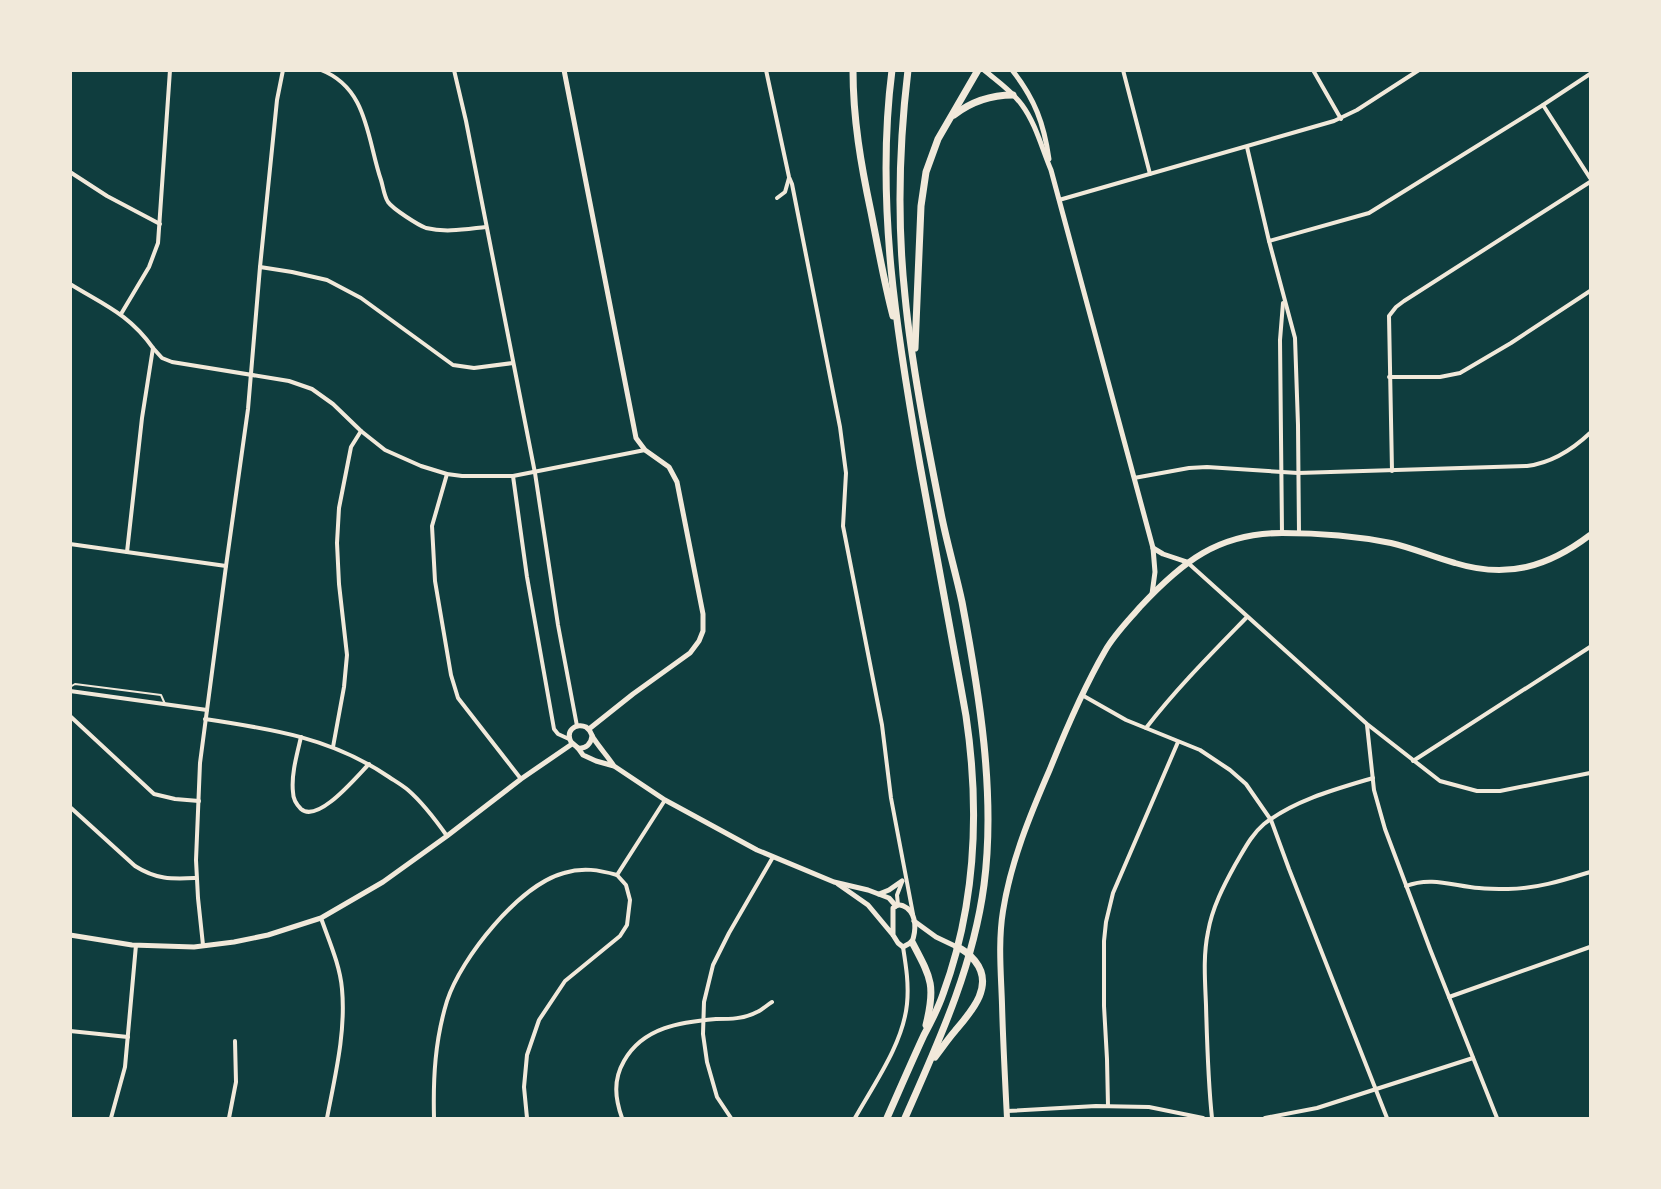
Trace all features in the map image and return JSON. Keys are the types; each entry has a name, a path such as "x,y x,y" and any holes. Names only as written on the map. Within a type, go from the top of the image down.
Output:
{"main road":[{"path":"853,70 855,122 861,164 886,288 899,338"},
{"path":"887,1119 943,996 957,947 968,893 973,850 974,806 972,761 966,716 899,338 886,194 887,134 892,70"},
{"path":"905,1119 952,1010 969,954 980,911 988,841 982,736 975,685 962,603 942,516 914,363 905,296 900,208 901,149 908,70"},
{"path":"914,363 924,183 934,149 978,70"},
{"path":"950,119 980,99 1013,95"},
{"path":"1006,1119 1000,963 1003,914 1010,873 1022,836 1082,695 1106,649 1152,594 1187,562 1220,543 1257,534 1299,534 1390,543 1458,565 1482,570 1504,571 1522,569 1550,560 1590,535"},
{"path":"912,942 930,981 932,1000 924,1036"},
{"path":"928,1066 969,1015 980,996 983,984 978,964 969,954 957,947"}],"street":[{"path":"122,314 149,267 158,243 170,70"},
{"path":"203,945 196,878 200,764 252,375 260,267 277,100 283,70"},
{"path":"321,70 344,85 360,105 377,170 388,201 411,220 426,228 453,231 486,227"},
{"path":"454,70 535,473 558,625 577,726"},
{"path":"564,70 636,438 645,450 669,467 677,482 703,614 703,631 690,653 589,729"},
{"path":"766,70 792,184 840,427 846,473 843,526 882,725 903,879 912,903 914,918 912,942 903,947"},
{"path":"984,70 1013,95 1028,114 1051,170"},
{"path":"1012,70 1029,93 1046,138 1051,170 1153,548 1155,572 1152,594"},
{"path":"1123,70 1150,174"},
{"path":"1313,70 1341,119"},
{"path":"1059,200 1323,126 1357,110 1419,70"},
{"path":"1269,241 1370,213 1590,74"},
{"path":"1392,471 1389,316 1396,307 1590,180 1543,105"},
{"path":"1247,147 1295,339 1299,534"},
{"path":"70,172 107,196 160,224"},
{"path":"777,198 784,192 789,177"},
{"path":"260,267 327,280 361,298 453,365 474,368 513,363"},
{"path":"70,291 72,285 122,314 141,331 162,358 172,362 289,381 312,389 386,450 421,466 447,474 513,477 645,450"},
{"path":"1389,377 1440,377 1460,373 1511,343 1590,291"},
{"path":"1282,533 1280,340 1284,299"},
{"path":"127,552 142,418 153,348"},
{"path":"333,747 344,687 347,655 339,584 337,543 339,508 351,447 361,431"},
{"path":"1134,478 1199,467 1298,473 1509,468 1531,465 1560,455 1590,433"},
{"path":"447,474 432,526 435,581 451,675 458,698 521,779"},
{"path":"513,477 527,577 554,729 571,741 583,755 596,762 614,766"},
{"path":"70,544 226,566"},
{"path":"1153,548 1187,562 1367,724 1440,781 1477,791 1500,791 1590,773"},
{"path":"1146,728 1195,670 1247,617"},
{"path":"1413,761 1590,647"},
{"path":"70,689 207,711"},
{"path":"1082,695 1126,720 1200,750 1246,784 1271,820 1387,1119"},
{"path":"70,716 154,794 199,801"},
{"path":"205,719 273,729 333,747 369,764 407,789 429,811 447,836"},
{"path":"1367,724 1373,778 1384,829 1497,1119"},
{"path":"571,741 570,732 577,726 589,729 614,766 665,800 773,857 834,882 889,898 897,905 903,906 936,937 957,947"},
{"path":"578,748 587,746 592,736"},
{"path":"301,737 292,790 294,801 303,811 309,813 319,810 337,797 369,764"},
{"path":"70,935 136,945 194,947 268,935 321,918 383,882 571,741"},
{"path":"1108,1106 1104,1006 1106,922 1113,892 1178,742"},
{"path":"1212,1119 1208,1074 1205,959 1208,931 1218,898 1250,837 1271,820 1306,800 1373,778"},
{"path":"617,875 665,800"},
{"path":"70,807 135,867 147,874 169,879 196,878"},
{"path":"731,1119 717,1097 707,1062 703,1034 704,1002 712,965 773,857"},
{"path":"434,1119 435,1054 443,1016 455,981 478,944 528,893 554,877 574,870 593,869 617,875 626,885 630,900 627,925 620,936 565,981 539,1020 528,1055 524,1087 527,1119"},
{"path":"1406,886 1428,880 1479,888 1510,889 1536,886 1590,872"},
{"path":"879,894 889,890 903,879"},
{"path":"893,935 893,908 897,905 897,895 903,879"},
{"path":"834,882 868,905 903,947 908,981 903,1025 855,1119"},
{"path":"321,918 336,960 342,988 343,1020 327,1119"},
{"path":"111,1119 125,1066 136,945"},
{"path":"1449,997 1590,946"},
{"path":"622,1119 616,1094 616,1078 628,1054 639,1042 650,1034 669,1026 703,1020 740,1018 758,1012 772,1002"},
{"path":"70,1031 128,1037"},
{"path":"230,1119 236,1082 235,1041"},
{"path":"1265,1119 1317,1108 1473,1058"},
{"path":"1006,1111 1108,1106 1149,1107 1203,1119"}],"lane":[{"path":"70,689 75,684 161,695 165,704"}]}
